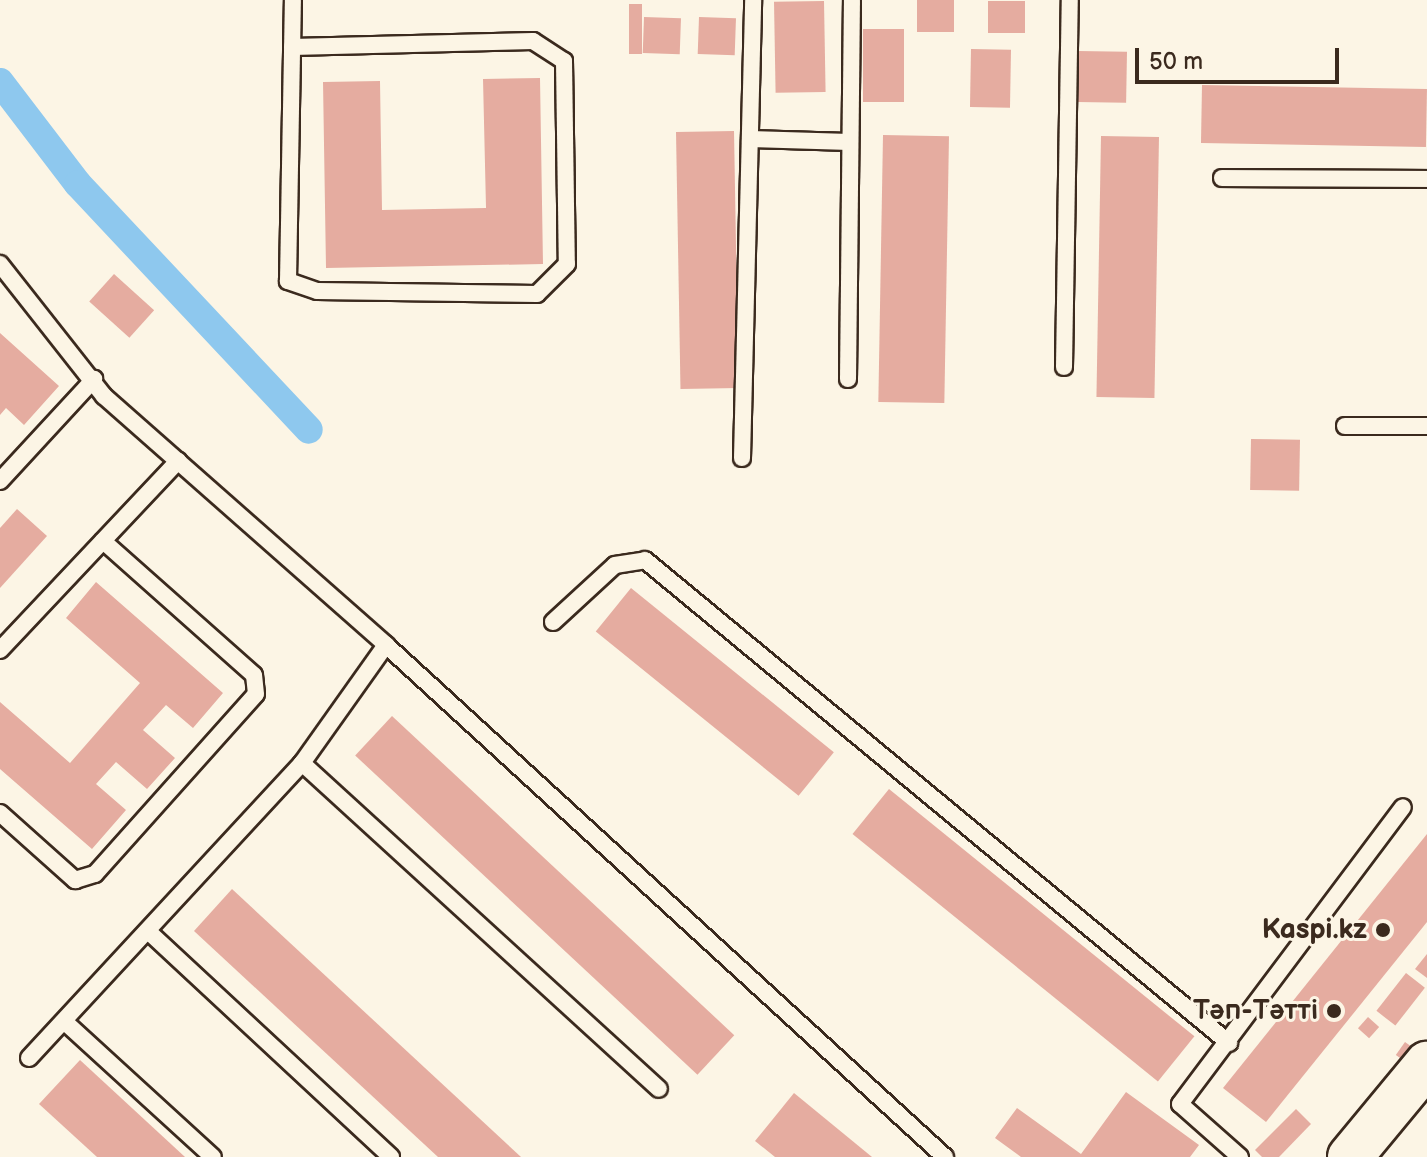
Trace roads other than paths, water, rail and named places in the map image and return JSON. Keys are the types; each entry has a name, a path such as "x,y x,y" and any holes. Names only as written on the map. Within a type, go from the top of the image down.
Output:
{"main road":[{"path":"1350,1157 1427,1064"}],"lane":[{"path":"292,47 533,41 564,61 567,264 537,294 317,291 288,281 292,47 293,0"},
{"path":"742,458 753,0"},
{"path":"848,379 852,0"},
{"path":"1064,367 1070,0"},
{"path":"750,139 850,142"},
{"path":"1222,178 1427,179"},
{"path":"0,264 94,379 104,396 386,645 945,1157"},
{"path":"0,481 94,379"},
{"path":"1345,426 1427,426"},
{"path":"0,650 178,461"},
{"path":"0,813 75,880 95,874 256,694 254,675 103,541"},
{"path":"553,622 615,565 645,560 1229,1043"},
{"path":"29,1058 150,933 302,763 386,645"},
{"path":"302,763 659,1089"},
{"path":"1240,1157 1180,1104 1229,1043 1403,807"},
{"path":"150,933 391,1157"},
{"path":"65,1022 213,1157"}],"waterway":[{"path":"0,82 78,184 309,430"}],"place":[{"name":"Kaspi.kz","path":"1383,930"},
{"name":"Тәп-Тәтті","path":"1334,1011"}]}
